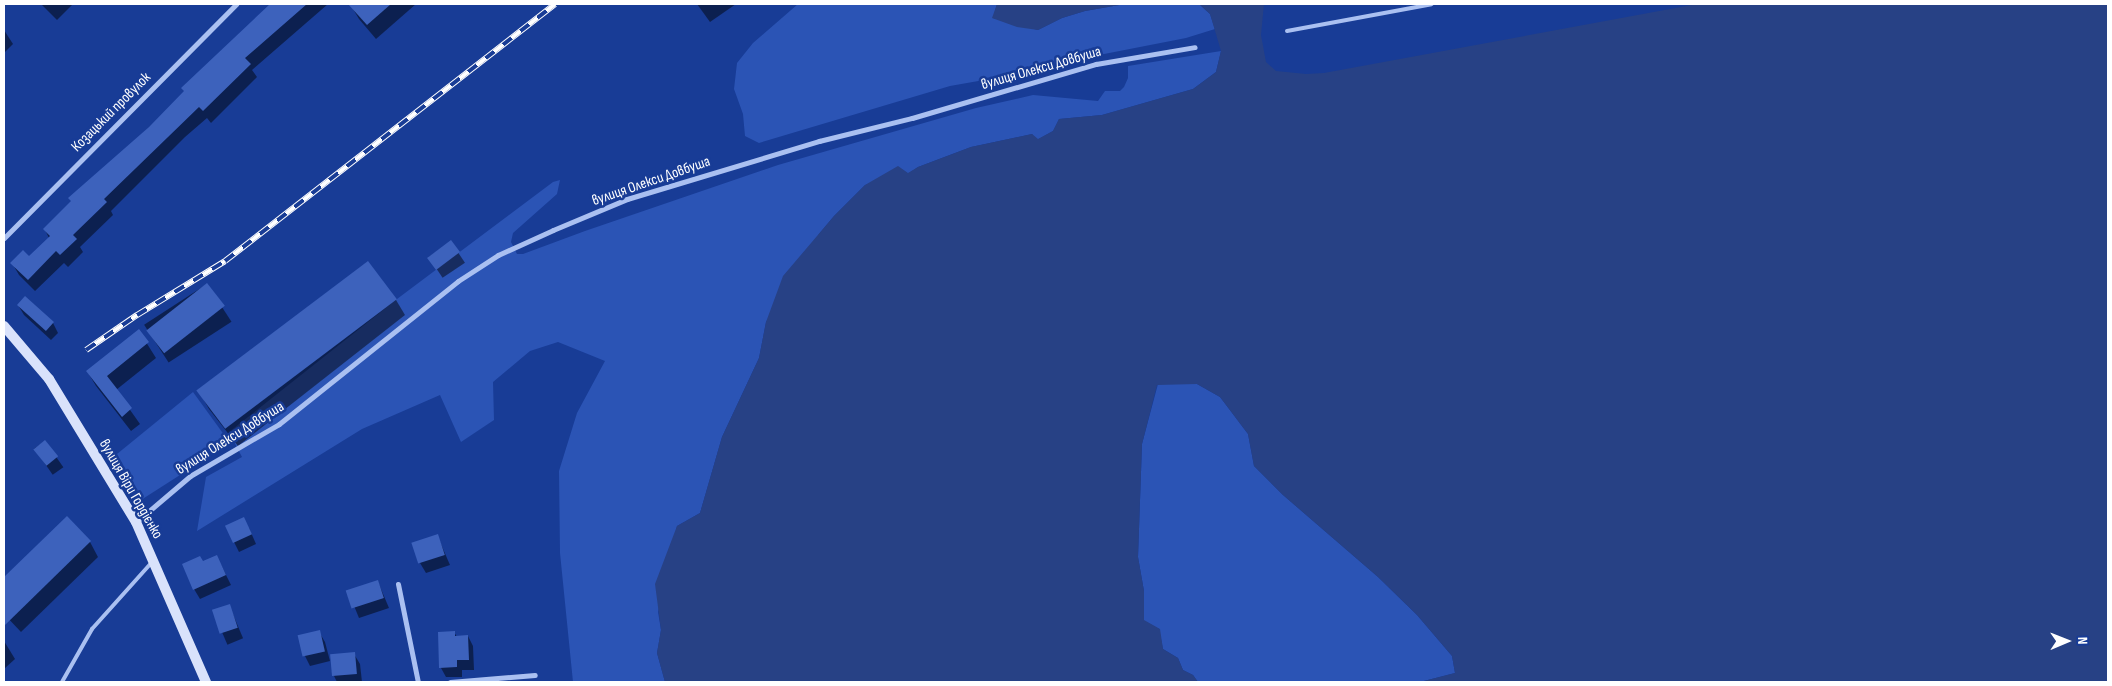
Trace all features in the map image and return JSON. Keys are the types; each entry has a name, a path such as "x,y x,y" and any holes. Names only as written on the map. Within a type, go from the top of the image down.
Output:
{"street":[{"name":"Козацький провулок","path":"4,238 236,4"},
{"name":"вулиця Олекси Довбуша","path":"136,522 190,476 279,424 458,281 498,255 553,230 627,199 819,141 912,118 1096,64 1195,47"},
{"name":"вулиця Віри Гордієнко","path":"4,326 49,379 136,522 206,682"},
{"path":"398,584 418,682"},
{"path":"450,682 535,675"}],"lane":[{"path":"1286,31 1432,4"},
{"path":"62,682 92,629 153,560"}],"shaded area":[{"path":"798,4 997,4 993,18 1038,30 1062,18 1085,11 1125,4 1199,4 1210,14 1215,29 1186,38 1099,55 1080,63 950,86 759,143 745,136 743,114 734,89 737,63 753,43"},
{"path":"997,4 1125,4 1085,11 1062,18 1038,30 1017,27 992,18"},
{"path":"1199,4 1264,4 1261,35 1266,62 1276,71 1306,74 1324,73 1697,4 2108,4 2108,682 1420,682 1455,673 1452,656 1417,615 1378,577 1283,495 1254,466 1248,434 1220,397 1197,384 1157,385 1142,444 1138,557 1144,591 1144,620 1160,629 1163,649 1178,658 1183,670 1193,675 1198,682 665,682 657,653 661,630 655,584 677,526 700,513 722,437 759,358 766,322 783,276 834,216 865,185 898,166 908,173 918,167 971,147 1032,134 1038,139 1053,131 1059,119 1102,115 1193,89 1216,72 1221,51 1210,14"},
{"path":"1221,51 1216,72 1193,89 1102,115 1059,119 1053,131 1037,140 1032,134 971,147 918,167 908,174 865,185 834,216 819,234 766,322 759,358 722,437 700,513 677,526 658,612 661,630 657,653 665,682 573,682 560,553 559,471 577,413 605,361 558,342 530,351 493,382 494,420 461,442 440,395 362,429 197,531 206,477 242,457 229,432 397,299 553,182 560,180 557,194 513,233 511,242 517,254 523,254 778,165 976,108 1033,95 1098,101 1105,91 1120,91 1124,87 1128,78 1128,66"},
{"path":"1158,384 1197,384 1220,397 1248,434 1254,466 1283,495 1378,577 1417,615 1452,656 1455,673 1420,682 1198,682 1193,675 1183,670 1178,658 1163,649 1159,629 1144,621 1144,591 1138,557 1142,444"},
{"path":"193,392 230,443 141,500 117,454"}],"building":[{"path":"270,4 307,4 245,58 251,64 203,111 199,107 104,199 107,202 73,235 77,239 60,255 56,251 28,280 10,263 23,250 29,256 50,236 43,229 71,201 68,198 149,127 184,91 181,88"},
{"path":"348,4 391,4 367,25"},
{"path":"451,240 460,252 436,270 427,258"},
{"path":"368,261 397,299 225,429 196,390"},
{"path":"207,283 225,306 164,353 146,330"},
{"path":"25,296 54,322 46,331 17,305"},
{"path":"139,329 149,342 107,376 132,408 122,417 86,371"},
{"path":"45,440 58,456 47,466 33,449"},
{"path":"67,516 91,541 4,626 4,577"},
{"path":"244,517 252,534 233,543 225,526"},
{"path":"438,534 445,555 418,564 411,543"},
{"path":"217,555 226,575 193,590 182,564 200,556 203,561"},
{"path":"378,580 384,598 352,609 346,591"},
{"path":"230,604 238,628 220,634 212,610"},
{"path":"320,630 325,651 303,657 298,635"},
{"path":"455,631 455,636 468,635 469,660 457,660 457,667 439,668 438,632"},
{"path":"355,652 357,674 332,676 330,654"}],"railway":[{"path":"86,350 137,315 225,261 555,4"}]}
